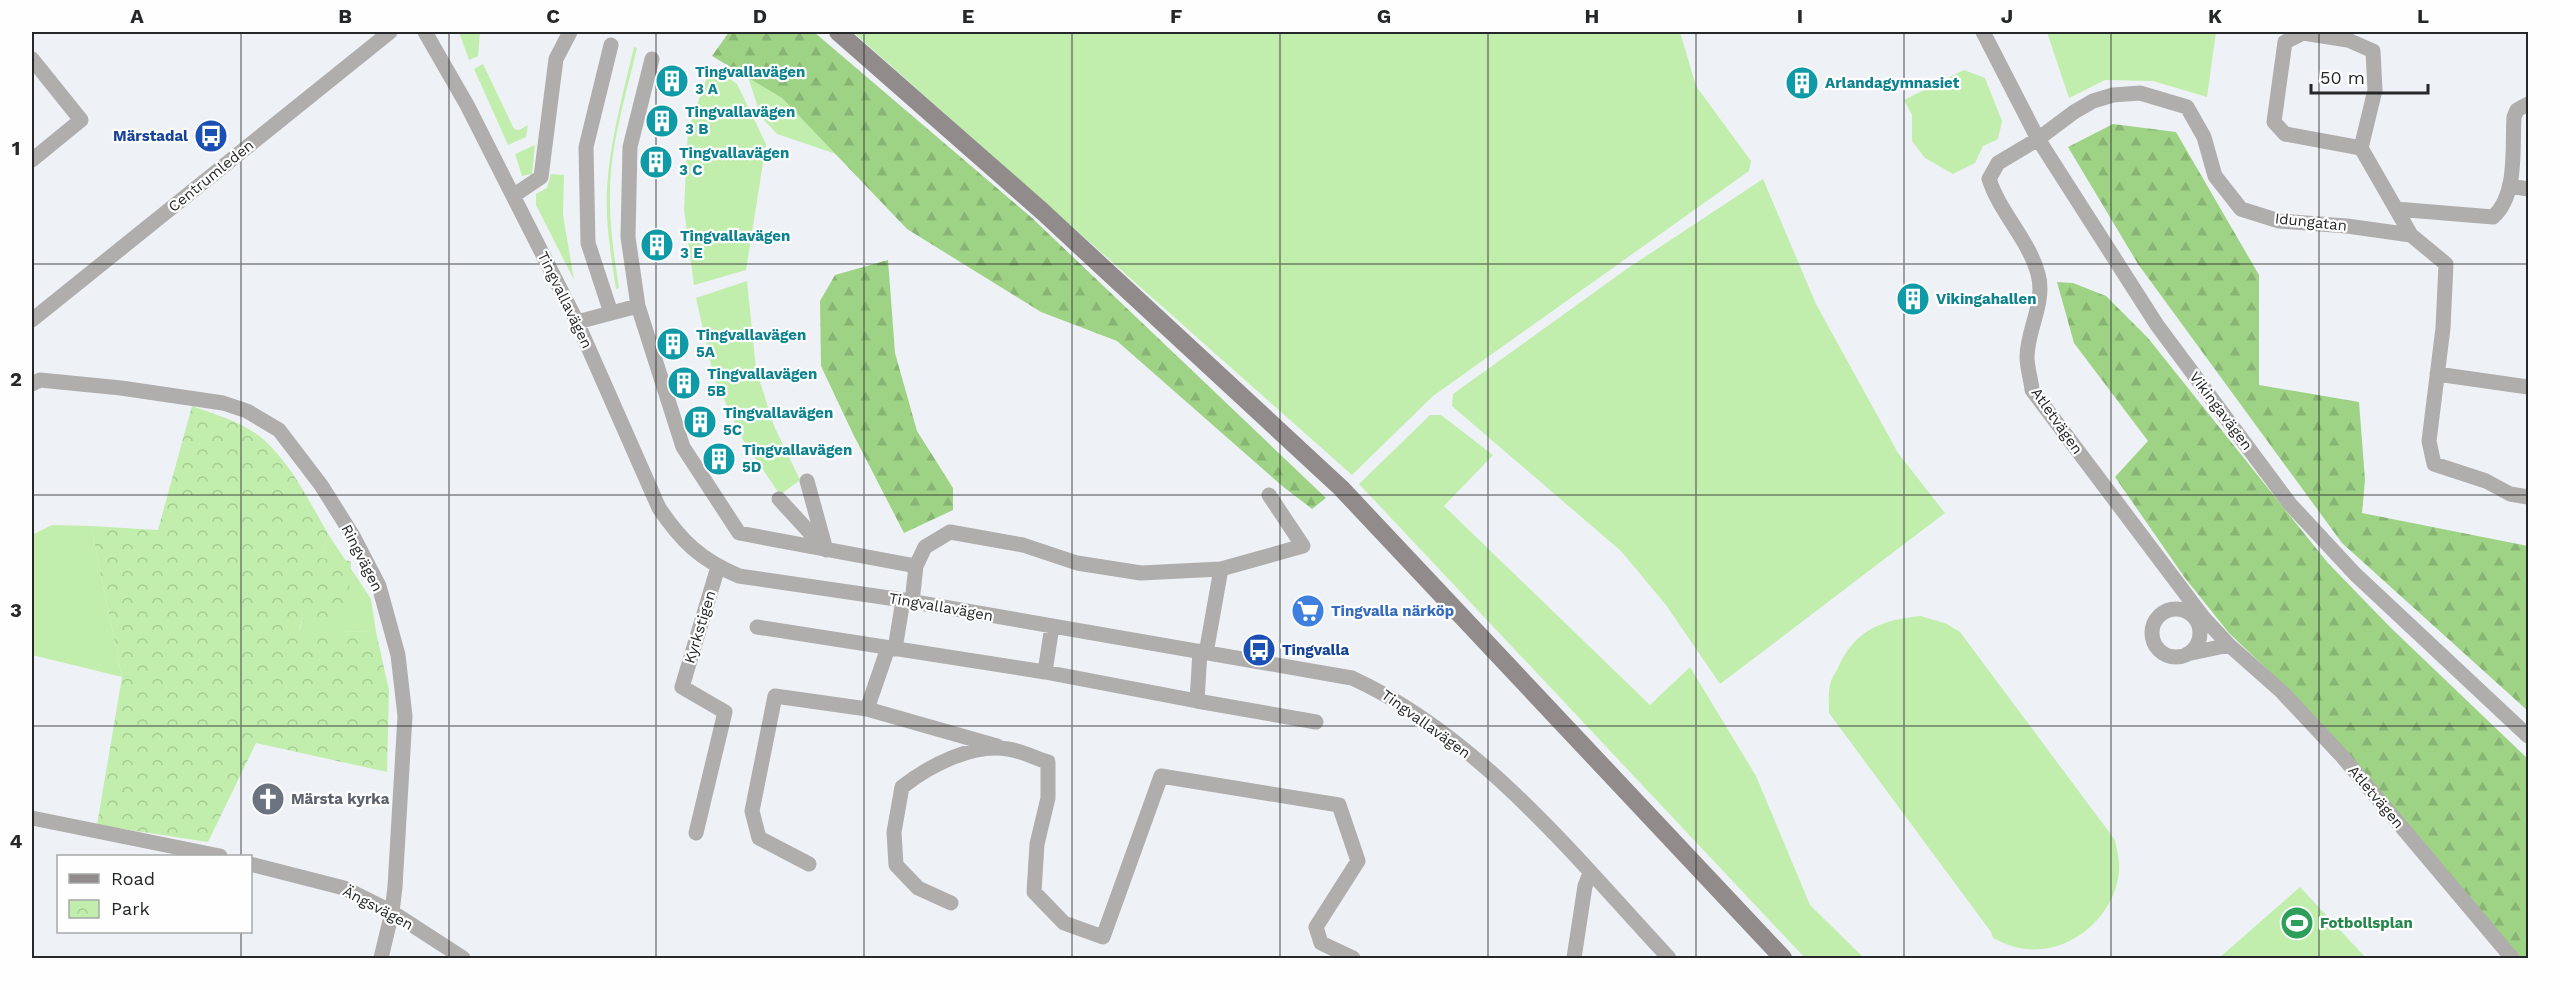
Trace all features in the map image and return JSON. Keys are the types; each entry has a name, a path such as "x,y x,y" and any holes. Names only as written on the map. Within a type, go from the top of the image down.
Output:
{"main road":[{"path":"838,32 1043,212 1341,488 1783,958"}],"street":[{"name":"Centrumleden","path":"32,320 390,32"},
{"name":"Tingvallavägen","path":"425,32 467,105 577,322 659,508 676,533 691,548 718,567 739,576 908,601 1352,678 1393,698 1492,774 1526,804 1669,958"},
{"path":"513,196 541,177 556,59 570,32"},
{"name":"Vikingavägen","path":"1983,32 2038,139 2157,325 2290,504 2355,574 2529,736"},
{"path":"2361,148 2285,134 2274,122 2285,42 2303,33 2348,40 2373,51 2374,90 2361,148 2411,235 2446,264 2443,328 2429,441 2434,464 2486,482 2510,494 2529,497"},
{"path":"611,45 586,147 588,243 611,313"},
{"path":"32,59 81,120 32,160"},
{"path":"652,59 630,147 628,237 638,306 683,447 739,533 916,566"},
{"name":"Idungatan","path":"2038,139 2068,116 2093,101 2113,95 2140,93 2187,107 2204,137 2215,176 2241,209 2279,221 2347,226 2411,235"},
{"path":"2396,209 2493,216 2500,211 2510,186 2514,117 2517,110 2529,104"},
{"name":"Atletvägen","path":"2038,139 1998,163 1989,179 1994,193 2039,275 2038,302 2027,356 2032,390 2189,599 2229,645 2282,692 2341,755 2512,958"},
{"path":"2510,186 2529,189"},
{"path":"577,322 638,306"},
{"path":"2437,374 2529,387"},
{"name":"Ringvägen","path":"32,384 40,380 121,388 223,403 247,411 279,430 321,485 353,536 379,586 398,655 405,716 392,912 381,958"},
{"path":"807,481 826,550"},
{"path":"867,709 908,601 916,566 925,547 950,532 1023,545 1077,563 1141,573 1221,569 1304,546 1269,495"},
{"path":"779,499 826,550"},
{"name":"Kyrkstigen","path":"696,833 725,712 682,687 718,567"},
{"path":"1197,701 1203,652 1221,569"},
{"path":"2189,599 2162,614 2153,626 2154,642 2158,649 2172,657 2229,645"},
{"path":"2162,614 2177,609 2185,611 2197,620 2200,636 2198,643 2187,654"},
{"path":"1045,672 1052,626"},
{"path":"757,627 1045,672 1316,722"},
{"path":"809,864 759,838 752,811 775,696 867,709 1048,762 1048,798 1037,844 1034,892 1064,923 1103,937 1161,776 1339,805 1358,861 1316,927 1321,943 1353,958"},
{"path":"951,903 918,888 896,865 894,832 902,787 926,768 969,752 1007,749"},
{"path":"32,818 215,855"},
{"name":"Ängsvägen","path":"252,865 344,888 392,912 463,958"},
{"path":"1574,958 1585,886 1590,873"}],"green space":[{"path":"459,32 480,32 478,56 469,60"},
{"path":"729,32 814,32 1031,217 1326,498 1312,509 1281,485 1117,341 1041,312 907,229 782,98 712,56"},
{"path":"853,32 1680,32 1696,86 1751,161 1749,171 1433,396 1352,475"},
{"path":"2047,32 2216,32 2207,97 2153,81 2105,80 2069,98"},
{"path":"634,47 637,48 620,119 611,172 611,227 619,288 616,289 610,251 607,188 614,135"},
{"path":"483,64 514,129 519,130 528,125 526,137 508,145 474,69"},
{"path":"1964,70 1985,78 2002,121 1998,139 1983,146 1975,163 1953,174 1925,158 1912,141 1912,115 1904,100"},
{"path":"725,75 737,84 766,144 746,270 694,285 684,209 688,130 707,77"},
{"path":"748,77 782,98 836,154 777,134 761,117"},
{"path":"2113,124 2176,132 2259,275 2259,385 2359,402 2365,480 2362,513 2528,546 2528,711 2342,543 2138,264 2068,147"},
{"path":"535,145 532,174 522,176 515,154"},
{"path":"551,174 564,175 563,215 574,280 536,205 536,194 547,188"},
{"path":"1763,179 1816,304 1898,453 1945,513 1720,684 1666,605 1621,551 1452,406 1453,394 1628,268"},
{"path":"888,260 895,353 917,431 953,488 953,510 904,533 821,366 820,301 835,275"},
{"path":"747,281 756,369 774,426 800,480 780,495 743,440 714,378 696,298"},
{"path":"2057,282 2073,283 2106,296 2148,338 2327,562 2390,627 2528,759 2528,958 2520,958 2493,930 2273,675 2229,633 2185,578 2115,477 2148,441 2074,343"},
{"path":"192,406 247,428 263,439 283,460 307,496 328,534 321,558 351,561 347,620 303,617 299,630 376,632 389,690 387,772 256,743 208,842 97,825 122,677 91,526 158,530"},
{"path":"1430,415 1441,415 1493,455 1444,506 1650,705 1690,667 1756,776 1810,905 1864,958 1805,958 1359,484"},
{"path":"52,525 91,526 122,677 32,655 32,535"},
{"path":"328,534 371,599 376,632 299,631"},
{"path":"1921,616 1947,624 1960,632 2115,840 2119,872 2115,890 2097,921 2068,942 2051,948 2033,950 2012,946 1993,938 1991,932 1829,713 1831,681 1845,655 1861,635 1894,620"},
{"name":"Fotbollsplan","path":"2300,887 2366,958 2219,958"}],"place":[{"name":"Tingvallavägen 3 A","path":"672,81"},
{"name":"Arlandagymnasiet","path":"1802,83"},
{"name":"Tingvallavägen 3 B","path":"662,121"},
{"name":"Märstadal","path":"211,136"},
{"name":"Tingvallavägen 3 C","path":"656,162"},
{"name":"Tingvallavägen 3 E","path":"657,245"},
{"name":"Vikingahallen","path":"1913,299"},
{"name":"Tingvallavägen 5A","path":"673,344"},
{"name":"Tingvallavägen 5B","path":"684,383"},
{"name":"Tingvallavägen 5C","path":"700,422"},
{"name":"Tingvallavägen 5D","path":"719,459"},
{"name":"Tingvalla närköp","path":"1308,611"},
{"name":"Tingvalla","path":"1259,650"},
{"name":"Märsta kyrka","path":"268,799"},
{"name":"Fotbollsplan","path":"2297,923"}]}
